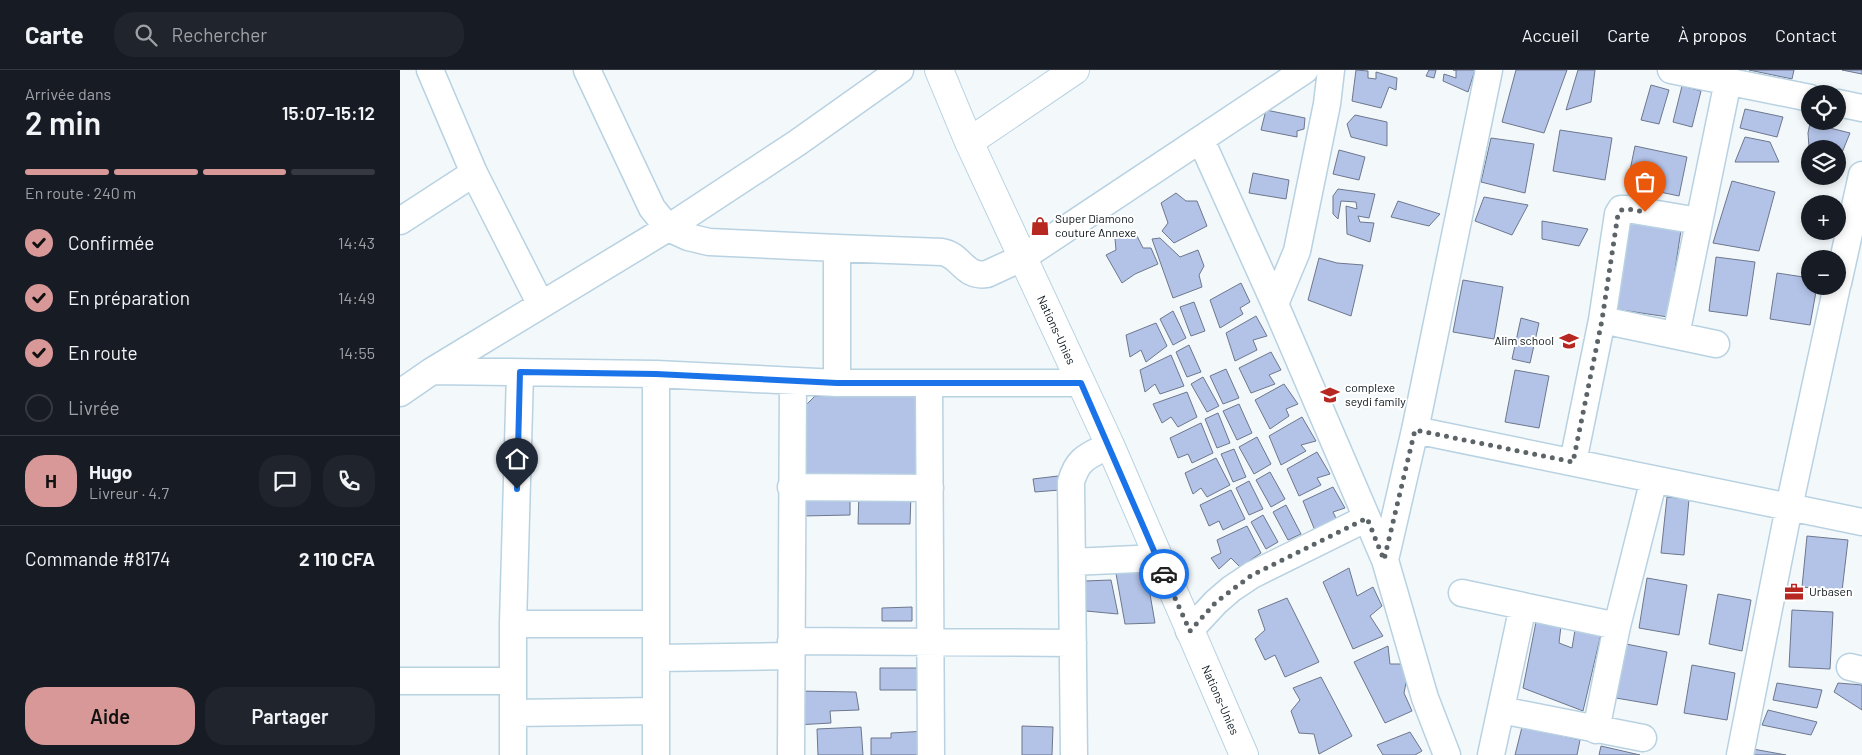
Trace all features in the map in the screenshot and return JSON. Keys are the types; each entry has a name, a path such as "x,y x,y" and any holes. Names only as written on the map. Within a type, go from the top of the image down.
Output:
{"main road":[{"name":"Nations-Unies","path":"939,70 968,142 1110,445 1244,755"},
{"path":"968,142 1075,70"}],"street":[{"path":"430,70 474,173 540,305"},
{"path":"587,70 652,208 668,228 688,237 709,242 949,253 967,270 981,275 1022,258 1305,70"},
{"path":"400,393 432,371 668,228 797,142 900,70"},
{"path":"1275,304 1297,251 1327,104 1331,70"},
{"path":"1384,560 1415,430 1489,70"},
{"path":"1671,70 1801,96"},
{"path":"1676,335 1728,81"},
{"path":"1846,105 1862,108"},
{"path":"1202,140 1275,304 1384,560 1425,698 1447,755"},
{"path":"400,221 474,173"},
{"path":"1845,250 1862,175"},
{"path":"1573,462 1602,320 1618,214 1621,210 1627,209 1699,221"},
{"path":"837,248 837,383"},
{"path":"1740,755 1789,507 1835,295"},
{"path":"1602,320 1716,344"},
{"path":"432,371 656,374 837,383 1081,383"},
{"path":"513,755 513,624 520,372"},
{"path":"656,374 656,755"},
{"path":"791,755 793,381"},
{"path":"929,383 931,755"},
{"path":"1415,430 1862,522"},
{"path":"1074,755 1071,482 1074,469 1080,461 1110,445"},
{"path":"1596,730 1617,626 1654,479"},
{"path":"792,487 930,488"},
{"path":"1190,631 1216,602 1252,575 1367,518"},
{"path":"1072,562 1158,558"},
{"path":"1462,593 1617,626"},
{"path":"1491,755 1523,606"},
{"path":"513,624 655,624"},
{"path":"656,658 791,648 930,642 1073,643"},
{"path":"400,682 513,680"},
{"path":"1501,710 1643,738"},
{"path":"513,713 656,711"}],"building":[{"path":"1356,70 1368,71 1368,78 1376,79 1376,72 1397,78 1396,90 1389,87 1381,108 1352,101"},
{"path":"1429,70 1436,70 1434,78 1426,76"},
{"path":"1456,70 1475,70 1468,92 1443,81 1444,74 1456,78"},
{"path":"1516,70 1567,70 1544,133 1502,122"},
{"path":"1578,70 1595,70 1591,102 1566,110"},
{"path":"1749,70 1794,70 1792,79"},
{"path":"1842,70 1862,70 1862,74"},
{"path":"1651,85 1669,90 1659,124 1641,120"},
{"path":"1682,86 1701,91 1692,127 1673,122"},
{"path":"1745,109 1783,117 1777,137 1740,128"},
{"path":"1266,110 1305,118 1304,129 1297,131 1297,137 1261,130"},
{"path":"1355,115 1387,122 1387,146 1351,137 1347,124"},
{"path":"1560,130 1612,138 1605,180 1553,171"},
{"path":"1809,130 1838,130 1850,133 1846,143 1846,140 1808,140"},
{"path":"1745,137 1770,142 1779,162 1735,162"},
{"path":"1491,138 1534,144 1525,193 1481,182"},
{"path":"1635,146 1687,157 1679,196 1627,185"},
{"path":"1339,150 1365,157 1359,180 1333,174"},
{"path":"1253,173 1289,180 1286,199 1249,193"},
{"path":"1732,181 1775,192 1759,251 1713,243"},
{"path":"1338,189 1375,194 1369,218 1358,216 1360,222 1374,223 1370,242 1347,234 1346,206 1357,209 1356,202 1341,201 1338,219 1333,214 1333,196"},
{"path":"1176,193 1186,201 1197,201 1207,226 1174,243 1162,231 1168,223 1161,203"},
{"path":"1484,197 1528,205 1512,235 1475,221"},
{"path":"1398,201 1440,214 1429,226 1391,217"},
{"path":"1542,221 1588,229 1579,246 1542,239"},
{"path":"1621,221 1681,230 1668,317 1608,308"},
{"path":"1134,230 1143,248 1151,248 1158,264 1135,274 1122,283 1106,255 1116,250 1115,239"},
{"path":"1160,238 1180,257 1198,250 1204,266 1199,275 1202,287 1173,298 1152,239"},
{"path":"1716,257 1755,262 1747,316 1709,311"},
{"path":"1319,258 1337,263 1363,265 1351,316 1308,300"},
{"path":"1777,273 1801,277 1801,295 1815,295 1810,325 1770,319"},
{"path":"1463,280 1503,287 1494,339 1453,332"},
{"path":"1241,283 1250,302 1240,308 1243,314 1220,328 1210,300"},
{"path":"1194,302 1205,331 1191,336 1180,307"},
{"path":"1173,311 1186,338 1173,345 1160,319"},
{"path":"1256,316 1267,336 1253,340 1257,350 1235,361 1226,333"},
{"path":"1521,318 1539,323 1530,363 1512,359"},
{"path":"1156,323 1167,346 1146,362 1141,350 1130,357 1126,335"},
{"path":"1189,345 1201,372 1187,377 1176,352"},
{"path":"1271,352 1281,370 1269,375 1275,384 1251,393 1239,368"},
{"path":"1171,355 1184,386 1160,394 1155,384 1145,392 1140,370"},
{"path":"1226,369 1239,398 1223,404 1210,376"},
{"path":"1515,370 1549,376 1539,428 1505,422"},
{"path":"1203,377 1219,406 1207,412 1191,384"},
{"path":"1284,384 1298,404 1286,409 1289,416 1270,429 1255,400"},
{"path":"1187,392 1197,417 1178,427 1171,417 1162,423 1153,404"},
{"path":"919,395 919,481 800,481 801,410 815,396"},
{"path":"1239,404 1252,433 1237,440 1223,411"},
{"path":"1218,413 1230,443 1217,448 1205,419"},
{"path":"1302,417 1316,441 1301,445 1306,451 1281,465 1269,436"},
{"path":"1201,423 1213,453 1192,463 1188,454 1178,458 1170,438"},
{"path":"1257,437 1271,464 1254,474 1239,447"},
{"path":"1234,449 1246,477 1233,482 1221,454"},
{"path":"1317,452 1330,474 1317,478 1321,485 1299,496 1287,469"},
{"path":"1216,458 1230,485 1207,497 1201,488 1193,494 1185,473"},
{"path":"1270,472 1285,499 1271,507 1256,480"},
{"path":"1058,476 1060,490 1035,492 1033,479"},
{"path":"1249,481 1263,509 1249,515 1236,488"},
{"path":"1333,487 1345,508 1333,512 1336,518 1316,533 1303,501"},
{"path":"1231,490 1245,519 1223,530 1219,521 1209,526 1200,505"},
{"path":"859,493 911,494 910,524 858,524"},
{"path":"850,497 850,515 802,516 802,498"},
{"path":"1667,497 1689,499 1684,555 1661,553"},
{"path":"1286,505 1301,534 1288,540 1273,512"},
{"path":"1263,515 1278,542 1266,549 1251,522"},
{"path":"1247,526 1261,553 1240,567 1231,558 1219,569 1211,558 1221,553 1217,540"},
{"path":"1807,536 1848,540 1842,591 1802,587"},
{"path":"1115,568 1146,571 1155,623 1125,624"},
{"path":"1349,568 1357,596 1373,587 1382,606 1370,616 1383,636 1353,649 1323,582"},
{"path":"1647,578 1687,585 1679,635 1639,628"},
{"path":"1111,580 1118,614 1086,611 1085,581"},
{"path":"1718,594 1751,600 1742,651 1709,644"},
{"path":"1287,598 1319,662 1285,677 1275,655 1265,660 1255,639 1265,630 1258,610"},
{"path":"912,607 912,621 882,621 882,608"},
{"path":"1792,610 1833,612 1830,669 1789,667"},
{"path":"1536,622 1561,626 1559,643 1572,648 1575,630 1601,634 1583,711 1523,688"},
{"path":"1626,644 1667,652 1657,705 1616,698"},
{"path":"1388,646 1390,664 1402,664 1407,678 1404,693 1412,711 1385,723 1354,662"},
{"path":"1692,665 1735,673 1727,720 1684,713"},
{"path":"880,668 921,668 922,690 880,690"},
{"path":"1321,677 1352,736 1319,754 1314,734 1299,733 1291,711 1300,700 1293,688"},
{"path":"1777,683 1822,690 1817,708 1773,700"},
{"path":"1838,683 1862,685 1862,710 1834,692"},
{"path":"797,691 856,692 859,710 830,711 831,723 796,725"},
{"path":"1768,710 1817,722 1811,735 1762,725"},
{"path":"1022,726 1053,727 1052,755 1022,755"},
{"path":"861,727 863,755 818,755 817,729"},
{"path":"1522,727 1580,740 1577,755 1515,755"},
{"path":"927,731 928,755 871,755 871,738 891,738 891,733"},
{"path":"1410,732 1422,751 1415,755 1383,755 1377,745"},
{"path":"1601,746 1640,755 1599,755"},
{"path":"1753,749 1786,755 1751,755"}],"way so far":[{"path":"1164,574 1190,631 1216,602 1252,575 1367,518 1384,560 1415,430 1573,462 1602,320 1618,214 1621,210 1627,209 1645,212"}],"place":[{"name":"Super Diamono couture Annexe","path":"1040,226"},
{"name":"Alim school","path":"1569,341"},
{"name":"complexe seydi family","path":"1330,395"},
{"name":"Urbasen","path":"1794,592"}],"route":[{"path":"517,489 520,372 656,374 837,383 1081,383 1110,445 1164,574"}]}
